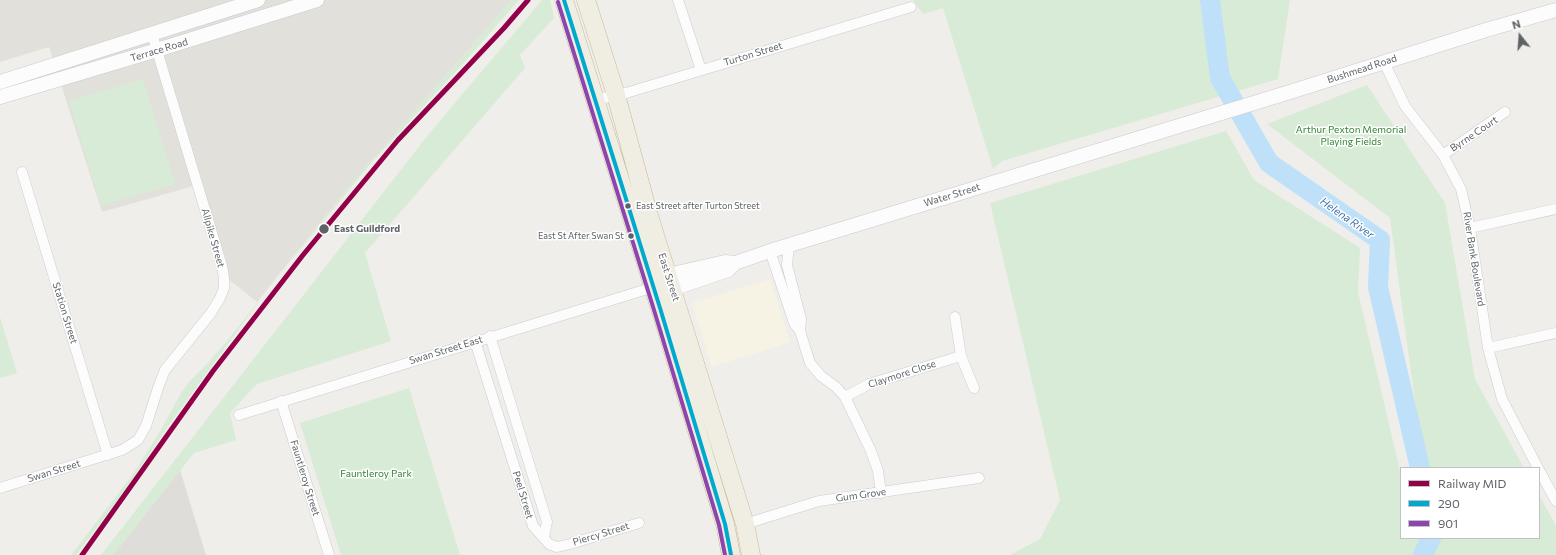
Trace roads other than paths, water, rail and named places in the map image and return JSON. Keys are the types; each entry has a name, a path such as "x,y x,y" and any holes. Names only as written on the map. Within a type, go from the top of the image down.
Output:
{"highway":[{"name":"East Street","path":"564,0 654,287 725,524 731,555"},
{"name":"East Street","path":"586,0 616,95 649,216 745,524 751,555"}],"main road":[{"name":"Terrace Road","path":"0,82 258,0"},
{"name":"Terrace Road","path":"0,97 317,0"},
{"name":"Bushmead Road","path":"1169,129 1486,30 1556,10"},
{"name":"Water Street","path":"654,287 725,262 735,263 789,245 1169,129"}],"street":[{"path":"678,0 701,70"},
{"name":"Turton Street","path":"595,100 911,7"},
{"name":"Allpike Street","path":"108,455 122,450 138,440 146,426 165,370 210,313 220,298 224,288 222,266 152,34"},
{"name":"River Bank Boulevard","path":"1384,62 1406,106 1443,155 1461,189 1470,228 1488,348 1502,399 1537,467"},
{"name":"Byrne Court","path":"1443,155 1505,112"},
{"name":"Station Street","path":"22,172 108,455"},
{"path":"1470,228 1556,210"},
{"path":"789,245 787,265 801,319 800,331"},
{"path":"770,251 794,323 800,331 810,363 821,376 836,386 845,397 871,451 878,472 881,493"},
{"name":"Swan Street East","path":"239,415 490,336 654,287"},
{"path":"955,317 961,356 974,388"},
{"path":"1488,348 1556,333"},
{"name":"Peel Street","path":"490,336 547,522 544,537"},
{"name":"Peel Street","path":"475,341 533,526 544,537"},
{"name":"Claymore Close","path":"845,397 869,384 961,356"},
{"name":"Fauntleroy Street","path":"281,401 329,555"},
{"name":"Swan Street","path":"0,488 108,455"},
{"name":"River Bank Boulevard","path":"1540,472 1553,488 1556,501"},
{"name":"Gum Grove","path":"745,524 819,501 979,478"},
{"name":"Piercy Street","path":"544,537 550,544 558,547 639,523"}],"waterway":[{"name":"Helena River","path":"1210,0 1220,78 1269,163 1380,240 1378,287 1420,467"},
{"name":"Helena River","path":"1423,555 1431,539"}],"rail line":[{"name":"MID","path":"82,555 213,371 303,255 398,140 504,28 528,0"}],"place":[{"name":"East Street after Turton Street","path":"628,206"},
{"name":"East Guildford","path":"324,229"},
{"name":"East St After Swan St","path":"631,236"}],"park label":[{"name":"Arthur Pexton Memorial Playing Fields","path":"1351,136"},
{"name":"Fauntleroy Park","path":"376,474"}]}
